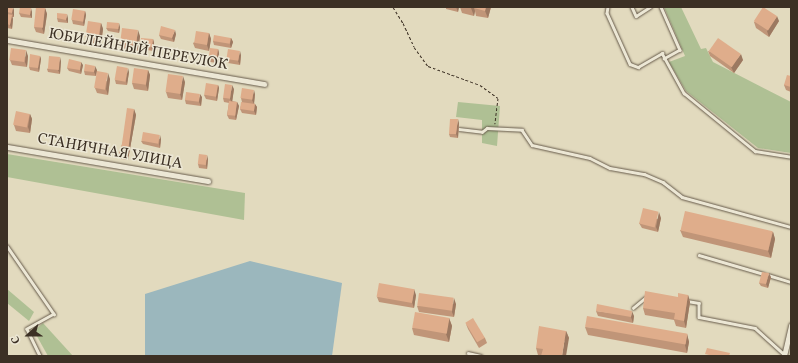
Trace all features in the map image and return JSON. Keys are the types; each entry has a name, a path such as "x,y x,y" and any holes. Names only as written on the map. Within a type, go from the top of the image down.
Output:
{"street":[{"name":"ЮБИЛЕЙНЫЙ ПЕРЕУЛОК","path":"7,40 264,84"},
{"name":"СТАНИЧНАЯ УЛИЦА","path":"7,147 208,181"},
{"path":"784,355 791,325"}],"lane":[{"path":"608,7 607,13 630,64 638,66 662,53 684,94 755,151 791,157"},
{"path":"632,7 636,16 650,7"},
{"path":"661,7 680,50 664,59"},
{"path":"459,130 482,132 487,128 522,130 532,145 590,158 610,168 644,174 664,182 682,197 791,227"},
{"path":"7,246 54,314 27,329 40,356"},
{"path":"699,255 791,282"},
{"path":"633,308 648,297"},
{"path":"684,301 699,303 699,317 755,328 784,355"},
{"path":"468,353 481,356"}],"path":[{"path":"393,7 403,23 414,47 428,66 480,85 498,98 494,128"}],"green space":[{"path":"664,7 681,7 701,49 706,48 713,62 791,102 791,153 758,148 686,91 669,62 685,56"},
{"path":"458,102 500,106 497,146 482,143 482,120 456,117"},
{"path":"7,154 245,193 244,220 7,177"},
{"path":"7,289 34,312 29,321 7,303"},
{"path":"43,323 73,356 48,356 34,331"}],"water":[{"path":"250,261 342,283 332,356 145,356 145,294"}],"building":[{"path":"7,7 13,7 12,13 7,12"},
{"path":"20,7 31,8 30,15 19,13"},
{"path":"36,7 45,8 43,28 34,27"},
{"path":"474,7 486,7 485,11"},
{"path":"763,7 777,16 768,31 754,21"},
{"path":"73,9 85,11 83,22 71,20"},
{"path":"57,13 67,14 66,20 57,18"},
{"path":"7,14 12,15 10,25 7,24"},
{"path":"88,21 101,23 98,39 85,37"},
{"path":"107,22 119,23 118,29 106,28"},
{"path":"161,26 175,30 172,38 159,35"},
{"path":"122,28 138,30 136,45 120,43"},
{"path":"196,31 209,33 207,45 194,43"},
{"path":"214,35 231,38 230,44 213,41"},
{"path":"141,38 153,39 152,47 140,46"},
{"path":"718,38 741,54 732,67 709,51"},
{"path":"11,48 26,50 24,62 9,60"},
{"path":"210,48 218,49 217,59 209,58"},
{"path":"228,49 240,51 238,61 226,59"},
{"path":"30,54 40,56 38,68 29,67"},
{"path":"49,56 60,57 59,70 48,69"},
{"path":"69,59 81,62 80,70 67,68"},
{"path":"85,64 95,66 94,72 84,71"},
{"path":"117,66 128,68 125,82 115,80"},
{"path":"134,68 148,70 146,85 132,83"},
{"path":"97,71 108,73 105,90 94,88"},
{"path":"168,74 183,76 180,94 165,92"},
{"path":"787,75 791,76 791,87 784,85"},
{"path":"206,83 218,85 216,97 204,95"},
{"path":"225,84 232,85 230,99 223,98"},
{"path":"242,88 254,90 252,100 240,98"},
{"path":"186,92 200,94 199,102 185,100"},
{"path":"229,101 237,102 235,116 227,115"},
{"path":"241,102 255,104 254,111 240,109"},
{"path":"127,108 134,109 128,155 121,154"},
{"path":"16,111 30,114 27,128 13,125"},
{"path":"450,119 458,119 456,134 449,134"},
{"path":"143,132 160,135 158,144 141,141"},
{"path":"199,154 207,155 206,165 198,164"},
{"path":"643,208 659,212 655,227 639,224"},
{"path":"685,211 773,231 768,251 681,230"},
{"path":"762,272 769,273 766,284 759,283"},
{"path":"379,283 414,289 412,303 377,297"},
{"path":"645,291 678,297 678,293 688,295 684,321 674,319 675,313 643,308"},
{"path":"419,293 454,298 452,311 417,306"},
{"path":"597,304 632,311 631,317 596,311"},
{"path":"415,312 449,318 447,334 412,328"},
{"path":"587,316 687,334 686,345 585,327"},
{"path":"473,318 485,338 477,342 465,323"},
{"path":"539,326 566,331 562,356 541,356 543,349 536,348"},
{"path":"707,348 730,353 729,356 713,356 705,354"}]}
